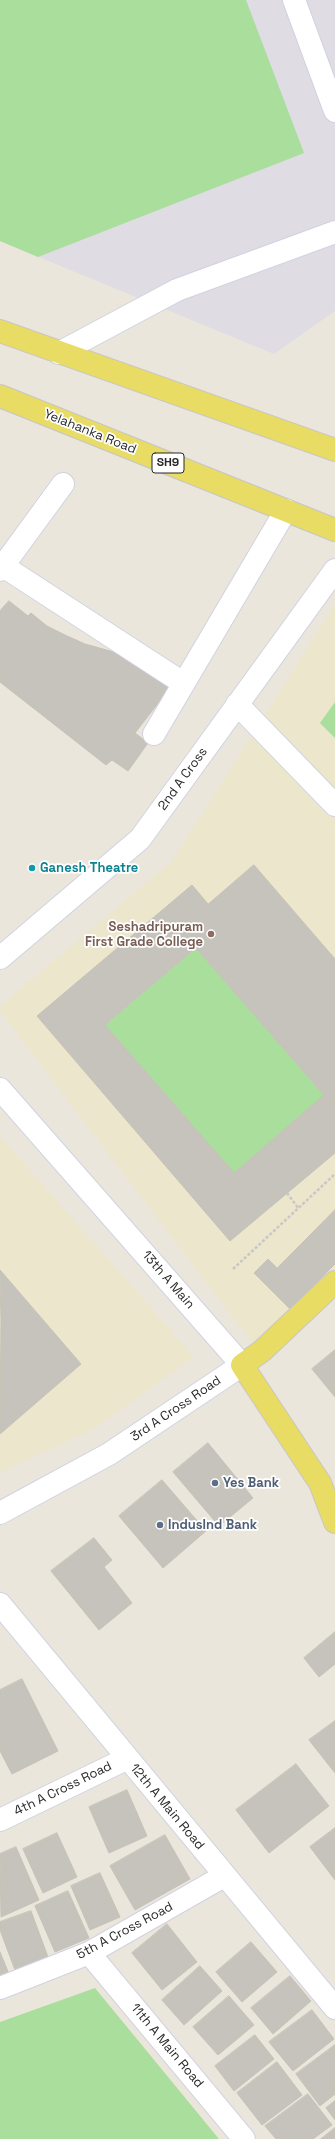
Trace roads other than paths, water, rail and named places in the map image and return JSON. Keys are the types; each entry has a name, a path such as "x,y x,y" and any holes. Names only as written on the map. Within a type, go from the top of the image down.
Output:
{"main road":[{"path":"0,331 335,450"},
{"name":"Yelahanka Road","path":"0,396 335,530"},
{"name":"3rd A Cross Road","path":"242,1365 262,1351 335,1282"},
{"name":"13th A Main","path":"242,1365 327,1488 335,1522"}],"street":[{"path":"294,0 335,111"},
{"path":"59,353 177,290 335,232"},
{"path":"63,484 2,568 183,683"},
{"path":"154,734 286,510"},
{"name":"2nd A Cross","path":"0,958 140,839 335,570"},
{"path":"237,704 335,805"},
{"name":"13th A Main","path":"0,1089 242,1365"},
{"name":"3rd A Cross Road","path":"0,1513 109,1454 242,1365"},
{"name":"12th A Main Road","path":"0,1604 126,1759 335,2008"},
{"name":"4th A Cross Road","path":"0,1820 126,1759"},
{"name":"5th A Cross Road","path":"0,1988 90,1953 224,1876"},
{"name":"11th A Main Road","path":"90,1953 244,2139"}],"place":[{"name":"Ganesh Theatre","path":"32,868"},
{"name":"Seshadripuram First Grade College","path":"211,934"},
{"name":"Yes Bank","path":"215,1483"},
{"name":"IndusInd Bank","path":"160,1525"}]}
